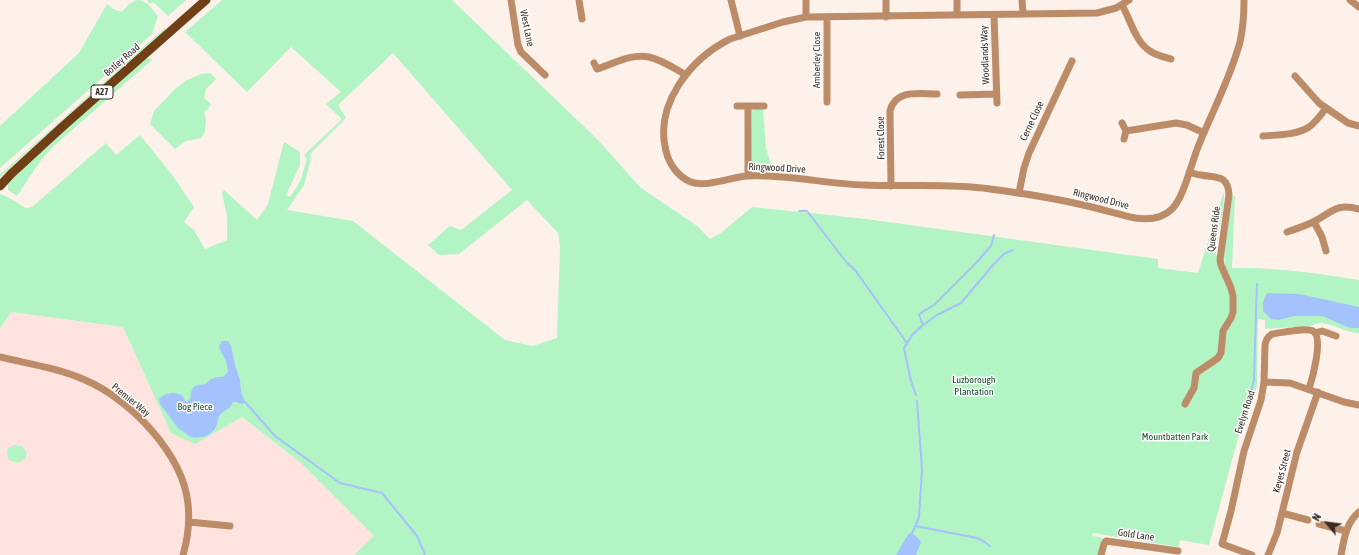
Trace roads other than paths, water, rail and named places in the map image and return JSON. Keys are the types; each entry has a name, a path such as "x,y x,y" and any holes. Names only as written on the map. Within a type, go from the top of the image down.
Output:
{"main road":[{"name":"Botley Road","path":"0,186 61,128 206,0"}],"street":[{"name":"West Lane","path":"512,0 518,44 521,52 545,75"},
{"path":"579,0 582,19"},
{"path":"731,0 740,36"},
{"path":"806,0 806,17"},
{"path":"886,0 886,17"},
{"path":"957,0 957,15"},
{"path":"1022,0 1023,14"},
{"name":"Ringwood Drive","path":"1129,0 1110,10 1097,13 806,17 783,22 724,42 693,66 679,84 670,101 664,122 665,148 671,164 680,174 692,183 707,183 748,176 784,177 864,186 961,186 1019,193 1080,204 1135,218 1153,219 1163,215 1173,208 1180,196 1237,54 1242,29 1244,0"},
{"path":"1350,0 1359,6"},
{"path":"1122,5 1136,35 1143,46 1151,52 1171,59"},
{"name":"Woodlands Way","path":"994,15 997,103"},
{"name":"Amberley Close","path":"827,17 827,102"},
{"path":"597,70 626,59 647,56 659,60 686,75"},
{"name":"Cerne Close","path":"1019,193 1024,168 1029,153 1072,61"},
{"path":"1296,76 1312,97 1348,123 1359,126"},
{"path":"927,94 927,102"},
{"name":"Forest Close","path":"891,186 890,111 894,101 901,95 937,94"},
{"name":"Woodlands Way","path":"960,95 976,98 996,94"},
{"path":"737,106 764,106"},
{"path":"748,107 748,176"},
{"path":"1263,136 1300,131 1309,127 1326,108"},
{"path":"1122,123 1126,130 1124,139"},
{"path":"1126,130 1176,123 1204,133"},
{"path":"1277,126 1278,135"},
{"name":"Queens Ride","path":"1184,404 1194,388 1196,372 1218,358 1221,353 1223,331 1231,318 1233,304 1231,288 1220,260 1229,189 1225,182 1219,177 1203,176 1189,172"},
{"path":"1287,232 1314,222 1329,211 1338,207 1349,206 1359,209"},
{"path":"1314,222 1322,237 1326,251"},
{"path":"1264,382 1266,339 1272,334 1304,330 1315,333 1322,331 1336,336"},
{"path":"1309,389 1316,360 1317,343 1315,333"},
{"name":"Premier Way","path":"0,357 43,366 86,380 116,398 135,414 154,434 174,463 183,482 188,503 190,522 183,555"},
{"name":"Evelyn Road","path":"1252,555 1222,544 1244,451 1261,400 1264,382 1290,383 1344,402 1359,405"},
{"name":"Keyes Street","path":"1268,555 1277,533 1301,440 1318,392"},
{"path":"1341,555 1346,531 1354,516 1359,512"},
{"path":"1282,513 1308,520"},
{"path":"190,522 230,526"},
{"path":"1319,524 1346,531"},
{"name":"Gold Lane","path":"1101,555 1106,540 1178,551"}],"water":[{"path":"1267,293 1299,294 1359,307 1359,328 1350,328 1322,316 1294,316 1278,320 1271,319 1263,311 1263,302"},
{"path":"222,341 228,341 231,346 240,380 241,392 245,402 243,404 233,402 229,408 220,415 213,431 207,435 203,437 191,437 178,428 160,404 159,399 164,395 174,393 183,396 187,402 190,399 192,389 195,386 205,384 211,379 217,377 223,377 228,372 226,361 219,347"},
{"path":"909,533 916,536 921,542 916,555 896,555"}],"waterway":[{"path":"799,211 807,211 847,263 855,270 907,343"},
{"path":"923,325 919,315 934,305 975,264 991,246 994,235"},
{"path":"916,395 911,381 904,348 913,334 937,315 961,303 993,265 1004,254 1013,250"},
{"path":"1255,345 1257,284"},
{"path":"1245,414 1254,380 1255,345"},
{"path":"911,536 919,517 922,469 917,401"},
{"path":"245,402 275,436 340,483 382,493 417,536 425,555"},
{"path":"915,526 977,538 990,546"}],"park label":[{"name":"Luzborough Plantation","path":"974,386"},
{"name":"Bog Piece","path":"195,407"},
{"name":"Mountbatten Park","path":"1175,437"}]}
